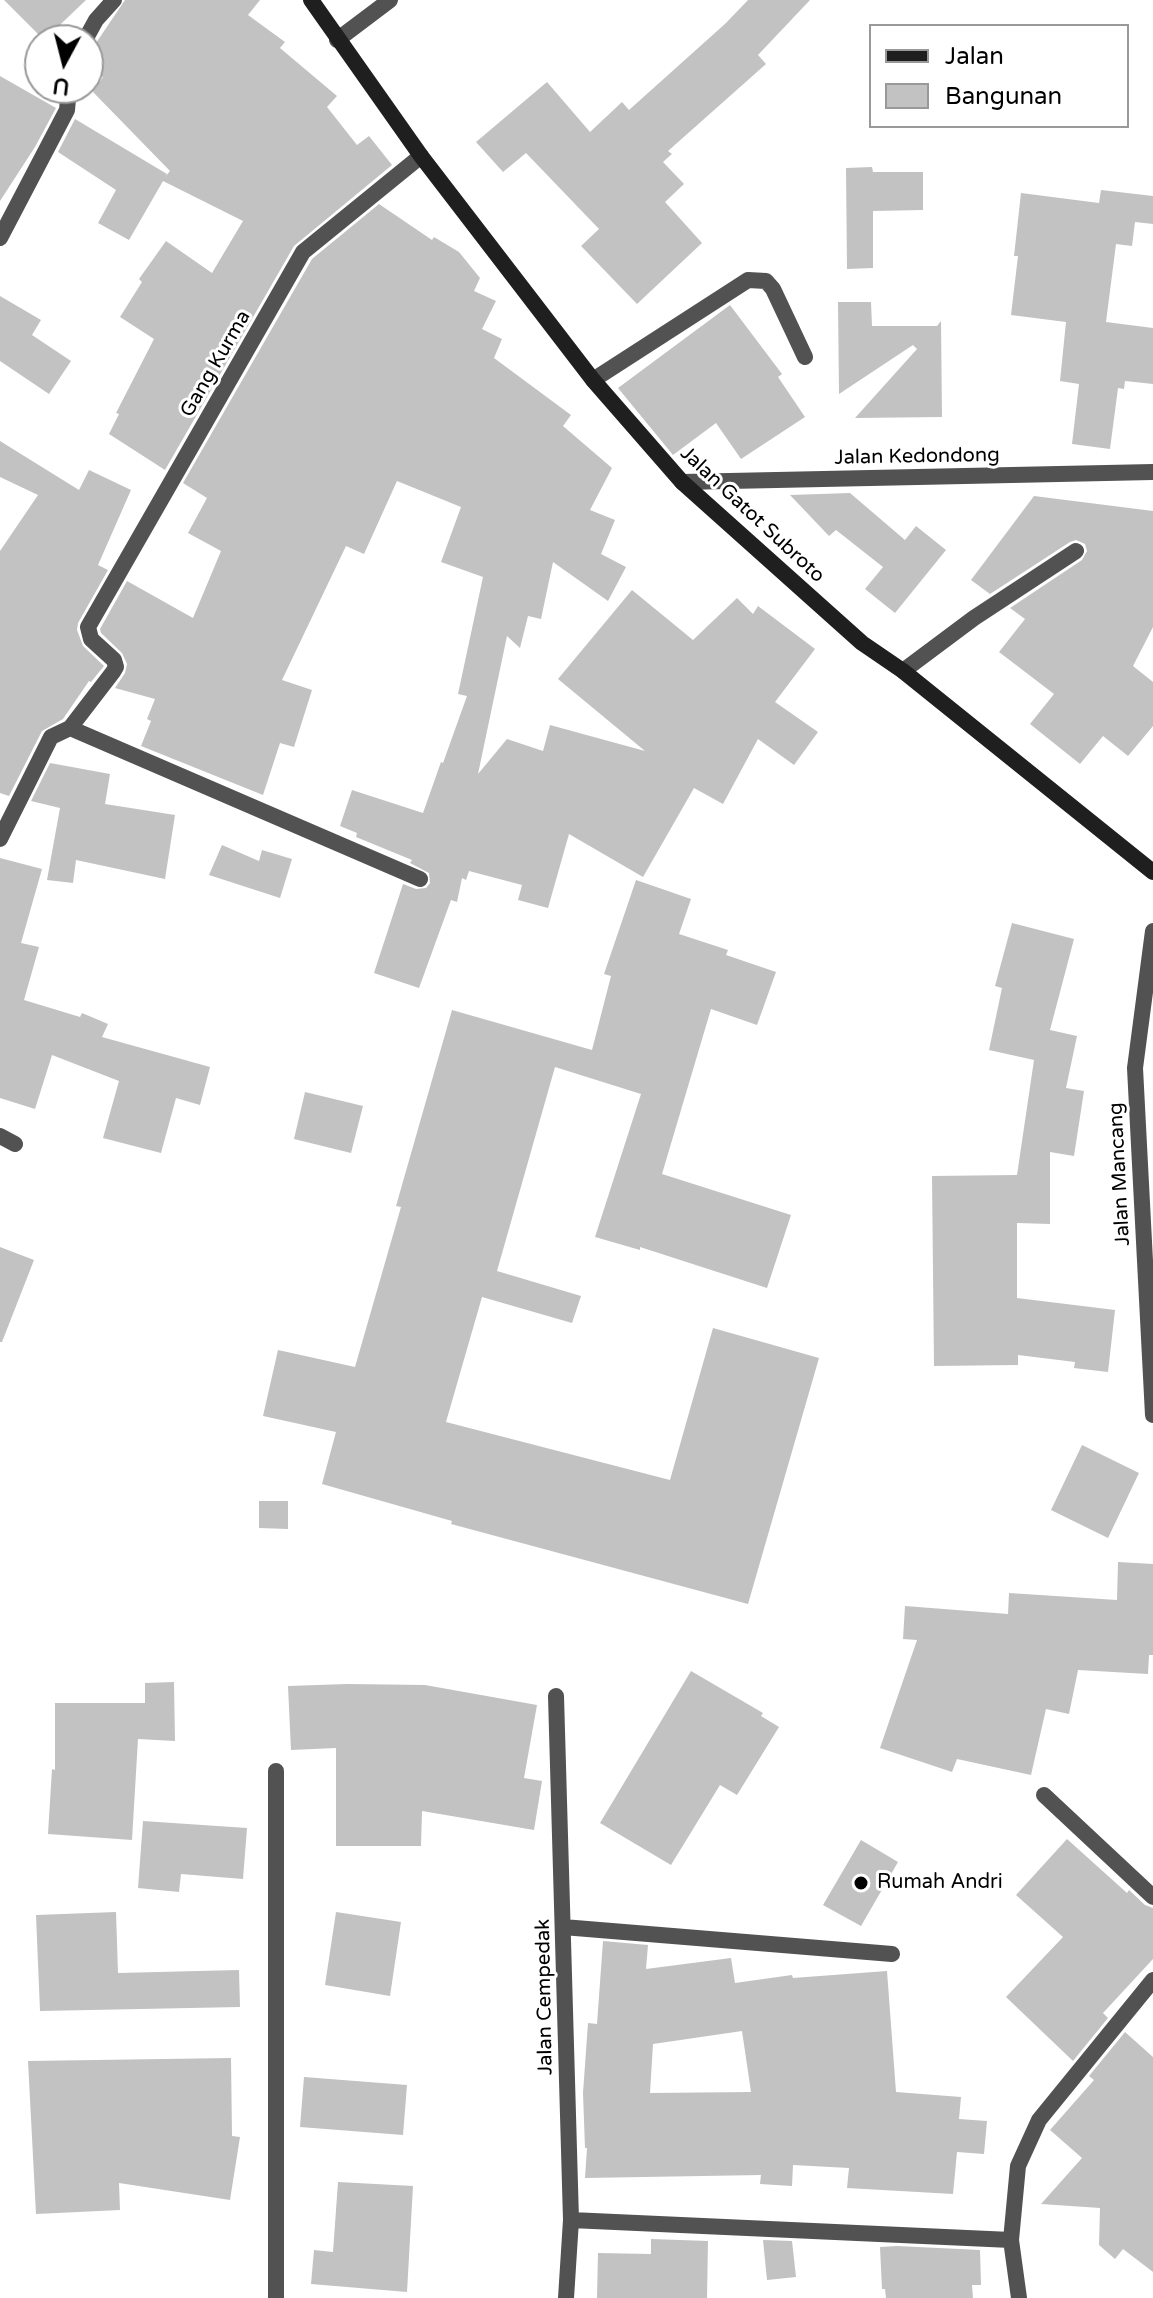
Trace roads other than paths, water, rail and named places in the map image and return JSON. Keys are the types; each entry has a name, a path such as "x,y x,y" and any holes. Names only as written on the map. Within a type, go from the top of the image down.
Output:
{"main road":[{"name":"Jalan Gatot Subroto","path":"311,0 421,156 593,380 682,482 862,643 903,671 1153,872"}],"street":[{"path":"94,24 114,0"},
{"path":"337,40 390,0"},
{"path":"0,238 68,104"},
{"name":"Gang Kurma","path":"70,728 116,667 114,660 91,639 88,627 303,252 421,156"},
{"path":"593,380 748,280 766,281 773,289 805,357"},
{"name":"Jalan Kedondong","path":"682,482 1153,472"},
{"path":"903,671 974,618 1076,551"},
{"path":"0,839 51,737 70,728 133,758 212,787 420,879"},
{"name":"Jalan Mancang","path":"1153,931 1135,1068 1153,1415"},
{"name":"Jalan Cempedak","path":"556,1696 571,2220 566,2298"},
{"path":"276,1771 276,2298"},
{"path":"1044,1795 1153,1897"},
{"path":"563,1927 892,1954"},
{"path":"1019,2298 1011,2240 1018,2166 1039,2120 1153,1980"},
{"path":"571,2220 1011,2240"}],"place":[{"name":"Rumah Andri","path":"861,1883"}]}
